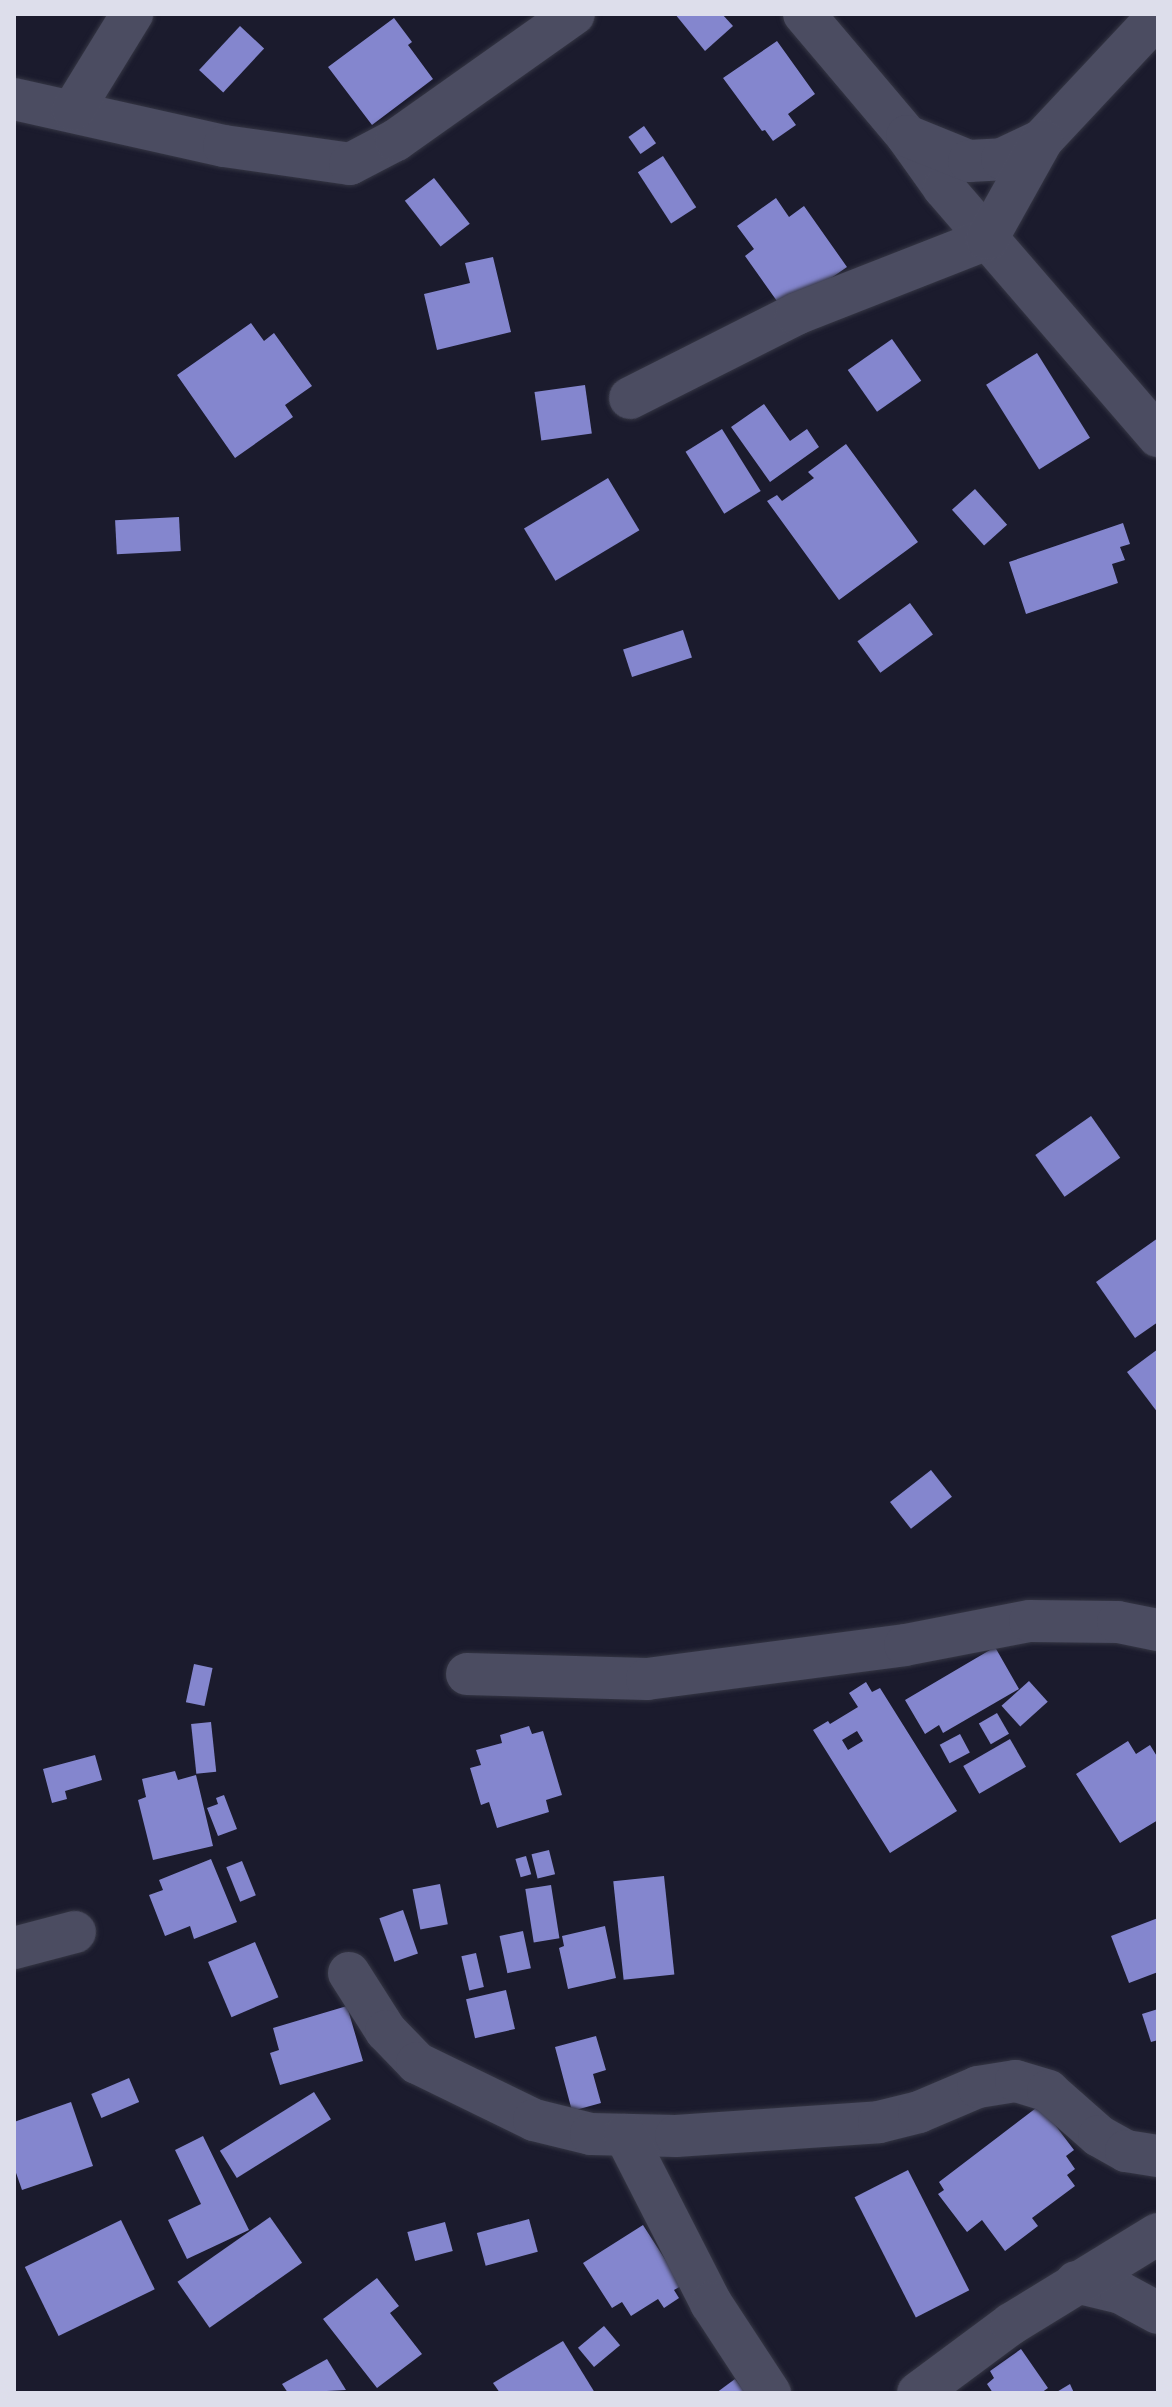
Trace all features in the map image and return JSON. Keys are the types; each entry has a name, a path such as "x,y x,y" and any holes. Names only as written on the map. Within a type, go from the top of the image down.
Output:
{"street":[{"path":"73,110 132,14"},
{"path":"14,99 224,146 350,164 396,140 574,14"},
{"path":"804,14 822,30 907,136 944,188 1158,436"},
{"path":"630,398 796,314 987,239 1042,140 1158,16"},
{"path":"907,136 969,161 1002,159 1042,140"},
{"path":"467,1674 647,1679 905,1645 1030,1621 1118,1622 1158,1630"},
{"path":"14,1948 75,1932"},
{"path":"349,1973 386,2031 417,2063 534,2120 591,2134 676,2136 879,2122 919,2112 978,2087 1016,2081 1048,2091 1099,2136 1126,2151 1158,2156"},
{"path":"625,2135 711,2303 770,2393"},
{"path":"918,2393 1011,2324 1158,2234"},
{"path":"1076,2282 1121,2293 1158,2313"}],"building":[{"path":"675,14 722,14 733,26 705,51"},
{"path":"394,18 412,42 408,45 433,79 372,125 328,67"},
{"path":"240,26 264,49 223,92 199,70"},
{"path":"777,41 815,94 788,114 796,125 773,141 723,78"},
{"path":"644,126 656,143 640,154 628,137"},
{"path":"663,156 696,207 671,223 638,172"},
{"path":"434,178 470,224 441,246 405,201"},
{"path":"776,198 789,217 804,206 847,267 784,311 745,256 754,249 737,226"},
{"path":"493,257 511,332 437,350 424,294 470,283 465,263"},
{"path":"251,323 264,341 274,333 312,386 285,405 293,417 235,458 177,375"},
{"path":"892,339 921,381 877,412 848,370"},
{"path":"1037,353 1090,438 1039,470 986,385"},
{"path":"585,385 592,434 541,441 534,392"},
{"path":"764,404 790,441 807,429 819,447 770,482 731,427"},
{"path":"722,429 761,491 724,514 686,452"},
{"path":"846,444 918,542 839,600 767,501 777,495 782,501 814,478 808,472"},
{"path":"608,478 639,530 555,581 524,528"},
{"path":"975,489 1007,525 984,545 952,510"},
{"path":"179,517 181,551 117,554 115,520"},
{"path":"1123,523 1130,544 1120,547 1125,560 1112,564 1118,583 1026,614 1009,562"},
{"path":"910,603 933,635 880,673 857,641"},
{"path":"683,630 692,658 632,677 623,649"},
{"path":"1091,1116 1120,1158 1065,1197 1035,1155"},
{"path":"1158,1238 1158,1322 1135,1338 1096,1282"},
{"path":"1158,1349 1158,1413 1127,1372"},
{"path":"931,1470 952,1497 911,1529 890,1502"},
{"path":"995,1647 1019,1689 943,1733 939,1725 925,1734 905,1700"},
{"path":"194,1664 213,1668 204,1706 186,1702"},
{"path":"1029,1681 1048,1702 1020,1727 1002,1706"},
{"path":"866,1682 872,1692 880,1688 957,1811 890,1853 813,1730 858,1707 849,1693","holes":["857,1731 863,1741 848,1750 842,1740"]},
{"path":"997,1713 1009,1734 991,1744 979,1724"},
{"path":"211,1722 216,1772 196,1774 191,1724"},
{"path":"529,1726 532,1734 543,1731 562,1795 546,1800 549,1812 497,1828 489,1802 481,1805 470,1768 481,1765 476,1750 502,1743 500,1735"},
{"path":"960,1734 970,1753 950,1763 940,1745"},
{"path":"1010,1739 1026,1767 979,1794 963,1766"},
{"path":"1128,1741 1136,1754 1150,1745 1158,1758 1158,1820 1120,1843 1076,1774"},
{"path":"95,1755 102,1780 65,1791 67,1799 52,1803 43,1769"},
{"path":"175,1771 178,1780 196,1775 213,1846 153,1860 138,1800 146,1797 142,1779"},
{"path":"224,1795 237,1829 218,1836 207,1808 218,1804 216,1798"},
{"path":"549,1850 555,1874 538,1879 532,1854"},
{"path":"526,1856 531,1874 521,1877 515,1859"},
{"path":"211,1859 237,1922 194,1939 190,1926 165,1936 149,1895 163,1890 159,1880"},
{"path":"242,1861 256,1895 240,1902 226,1867"},
{"path":"664,1876 674,1974 624,1980 613,1881"},
{"path":"440,1884 448,1924 420,1930 413,1889"},
{"path":"551,1885 559,1938 534,1942 525,1889"},
{"path":"403,1910 418,1953 394,1962 379,1918"},
{"path":"1158,1918 1158,1972 1129,1983 1111,1936"},
{"path":"605,1926 616,1978 568,1989 559,1948 564,1946 562,1936"},
{"path":"523,1931 531,1968 507,1973 500,1936"},
{"path":"255,1942 278,1997 231,2017 208,1962"},
{"path":"476,1953 484,1987 469,1990 461,1956"},
{"path":"506,1990 515,2029 475,2038 466,1999"},
{"path":"347,2006 363,2061 280,2085 270,2053 279,2050 273,2028"},
{"path":"1158,2009 1158,2040 1151,2042 1142,2014"},
{"path":"596,2036 606,2070 593,2074 601,2103 572,2111 555,2047"},
{"path":"129,2078 139,2102 101,2118 91,2094"},
{"path":"314,2092 331,2119 237,2178 220,2151"},
{"path":"71,2102 93,2166 22,2190 14,2167 14,2122"},
{"path":"1040,2105 1074,2150 1066,2156 1075,2169 1067,2175 1075,2186 1032,2218 1038,2226 1005,2251 982,2220 967,2232 938,2194 944,2190 939,2182"},
{"path":"203,2136 249,2230 187,2259 168,2220 201,2204 175,2150"},
{"path":"908,2170 969,2290 916,2318 855,2197"},
{"path":"270,2217 302,2263 210,2328 177,2282"},
{"path":"529,2219 538,2252 486,2266 477,2233"},
{"path":"121,2220 155,2289 59,2336 25,2267"},
{"path":"445,2222 453,2251 415,2261 407,2232"},
{"path":"643,2225 670,2267 690,2281 674,2290 679,2298 664,2308 658,2299 631,2316 622,2302 612,2308 583,2263"},
{"path":"377,2278 399,2306 390,2313 422,2354 377,2388 323,2319"},
{"path":"604,2326 620,2345 594,2367 578,2348"},
{"path":"563,2341 595,2393 500,2393 493,2383"},
{"path":"1021,2349 1048,2388 1041,2393 993,2393 987,2384 994,2378 990,2371"},
{"path":"327,2359 346,2390 288,2393 282,2384"},
{"path":"735,2379 746,2393 716,2393"},
{"path":"1070,2384 1074,2393 1055,2393"}]}
